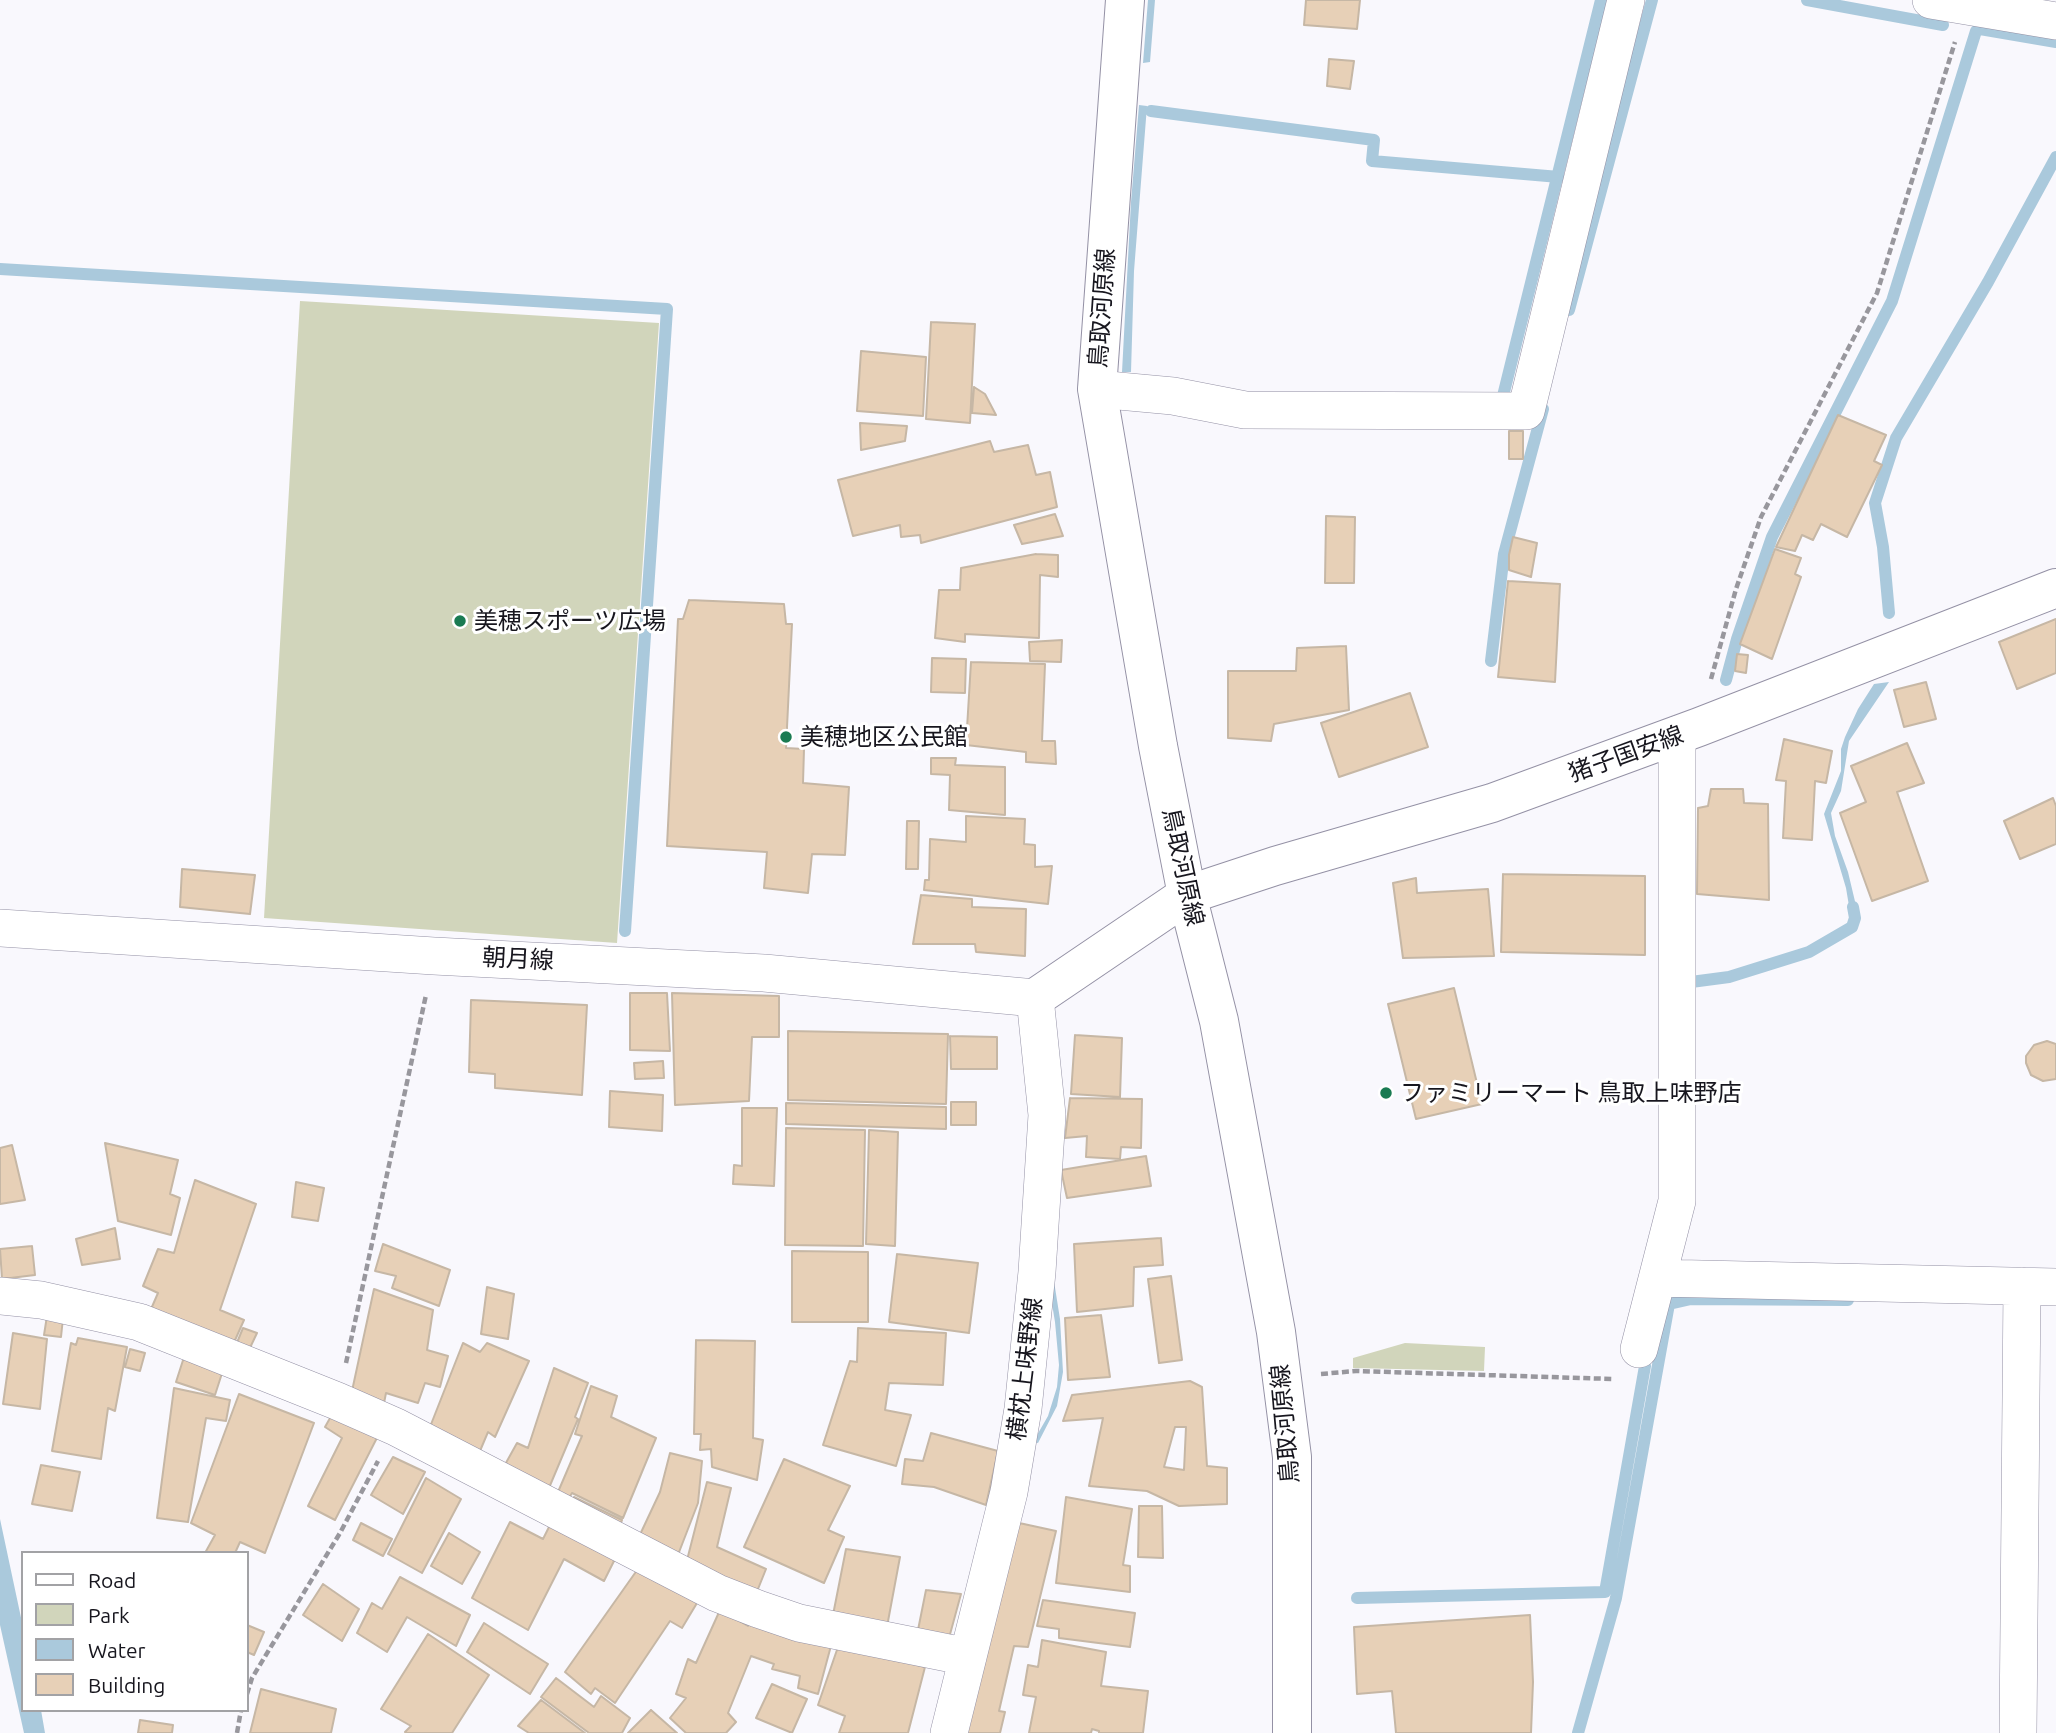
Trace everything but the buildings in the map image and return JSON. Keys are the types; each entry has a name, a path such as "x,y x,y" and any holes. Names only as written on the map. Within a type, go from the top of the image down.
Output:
{"main road":[{"name":"鳥取河原線","path":"1125,0 1097,389 1156,732 1187,895 1219,1021 1262,1251 1281,1377 1292,1457 1292,1733"},
{"name":"猪子国安線","path":"1035,998 1187,895 1275,866 1492,803 1691,730 2056,588"}],"street":[{"path":"1097,389 1173,396 1245,410 1525,411 1626,0"},
{"path":"1931,0 2056,21"},
{"path":"1639,1349 1678,1201 1691,730"},
{"name":"朝月線","path":"0,928 434,956 764,972 1035,998"},
{"name":"横枕上味野線","path":"949,1733 1009,1492 1023,1409 1037,1272 1047,1115 1035,998"},
{"path":"1658,1278 2039,1287 2018,1733"},
{"path":"0,1296 41,1300 139,1322 337,1401 396,1427 717,1593 799,1623 968,1657"}],"path":[{"path":"1691,730 1707,692 1736,589 1761,517 1877,293 1967,6"},
{"path":"337,1401 434,956"},
{"path":"1281,1377 1356,1371 1622,1379 1630,1376 1639,1349"},
{"path":"248,1692 253,1678 333,1545 396,1427"},
{"path":"237,1733 241,1712"}],"green space":[{"name":"美穂スポーツ広場","path":"300,301 659,323 617,943 264,918"},
{"path":"1405,1343 1485,1347 1484,1371 1353,1368 1353,1358"}],"water":[{"path":"1148,0 1155,0 1150,62 1143,63"},
{"path":"1139,105 1147,106 1134,271 1131,372 1122,372 1131,202"},
{"path":"1889,682 1849,741 1841,791 1831,813 1858,914 1857,924 1852,924 1846,888 1824,814 1841,771 1841,749 1858,709 1874,684"},
{"path":"1047,1274 1053,1275 1060,1319 1063,1372 1057,1406 1038,1443 1033,1442 1048,1416 1057,1387 1059,1365"},
{"path":"0,1519 21,1618 21,1712 41,1712 45,1733 24,1733 0,1625"}],"waterway":[{"path":"1492,399 1502,400 1601,0"},
{"path":"1569,310 1652,0"},
{"path":"1807,0 1943,25"},
{"path":"1980,29 2056,42"},
{"path":"1726,680 1772,537 1892,301 1976,31"},
{"path":"1151,111 1374,140 1372,161 1559,177"},
{"path":"1889,613 1883,547 1875,503 1896,438 1988,282 2056,157"},
{"path":"0,269 667,309 625,931"},
{"path":"1491,661 1504,554 1543,409"},
{"path":"1691,982 1729,977 1809,952 1852,927 1855,918 1853,907"},
{"path":"1578,1733 1616,1598 1669,1304 1691,1299 1848,1300"},
{"path":"1357,1598 1605,1592 1645,1366"}],"place":[{"name":"美穂スポーツ広場","path":"460,621"},
{"name":"美穂地区公民館","path":"786,737"},
{"name":"ファミリーマート 鳥取上味野店","path":"1386,1093"}]}
